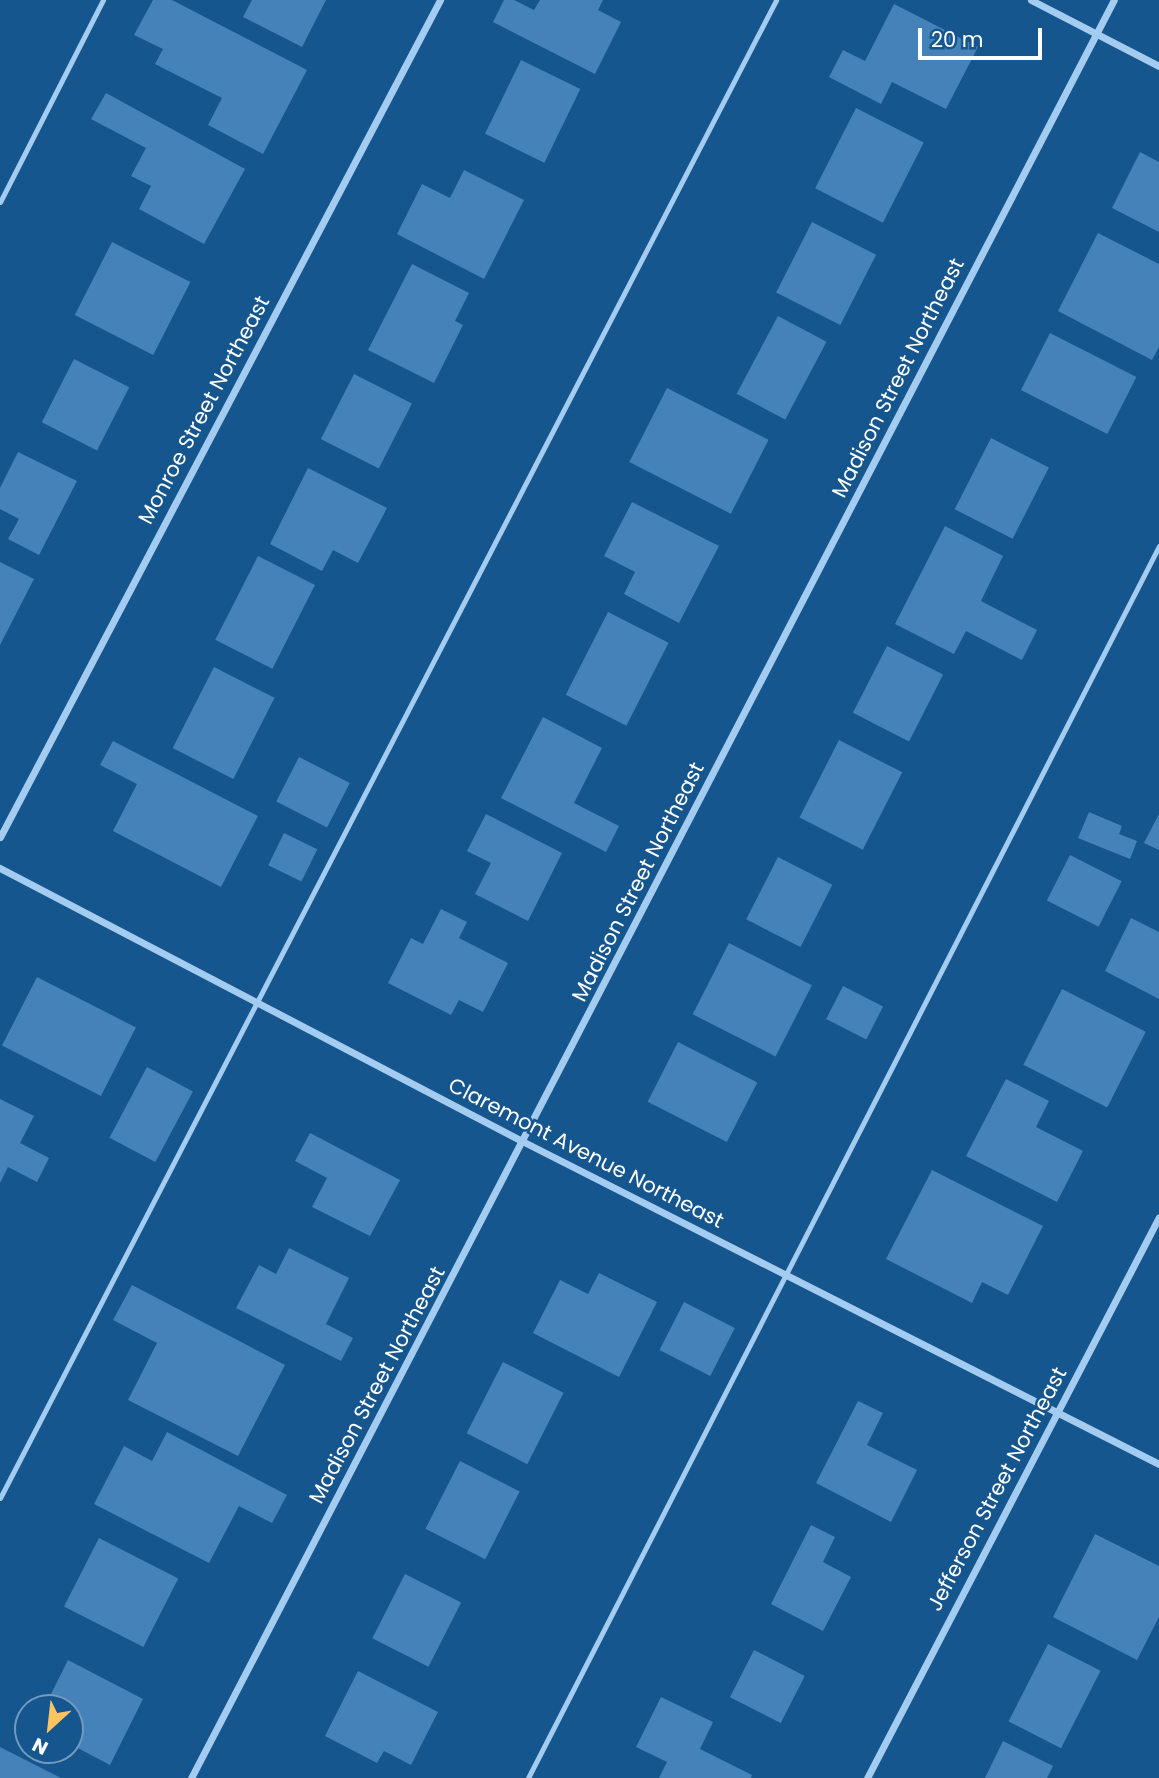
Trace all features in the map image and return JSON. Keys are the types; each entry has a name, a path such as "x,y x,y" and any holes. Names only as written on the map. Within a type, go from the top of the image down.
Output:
{"street":[{"name":"Monroe Street Northeast","path":"0,837 440,0"},
{"path":"1031,0 1159,66"},
{"name":"Madison Street Northeast","path":"191,1778 524,1142 1114,0"},
{"name":"Claremont Avenue Northeast","path":"0,868 524,1142 1159,1464"},
{"name":"Jefferson Street Northeast","path":"867,1778 1159,1217"}],"lane":[{"path":"0,202 103,0"},
{"path":"0,1498 776,0"},
{"path":"528,1778 1159,546"}],"building":[{"path":"153,0 172,0 307,70 263,154 208,125 222,98 155,64 163,49 134,35"},
{"path":"252,0 326,0 302,47 243,17"},
{"path":"504,0 514,0 534,10 540,0 603,0 598,10 621,22 595,74 493,22"},
{"path":"894,4 978,47 946,109 892,82 881,104 829,77 843,50 865,61"},
{"path":"521,60 580,89 544,163 485,134"},
{"path":"106,93 245,169 204,244 139,209 151,186 131,176 146,148 91,119"},
{"path":"856,108 924,143 883,223 815,188"},
{"path":"1140,152 1159,162 1159,232 1112,208"},
{"path":"464,170 524,200 484,279 397,234 422,184 450,198"},
{"path":"812,222 876,255 840,325 776,292"},
{"path":"1098,233 1159,264 1159,347 1152,360 1058,311"},
{"path":"112,242 190,282 153,355 75,315"},
{"path":"412,264 469,293 455,321 463,325 434,383 368,350"},
{"path":"778,316 827,342 785,420 737,394"},
{"path":"1050,333 1136,377 1107,434 1021,390"},
{"path":"74,359 129,387 97,450 42,422"},
{"path":"354,374 412,404 379,469 321,439"},
{"path":"667,388 769,440 731,514 629,462"},
{"path":"991,438 1049,468 1013,539 955,509"},
{"path":"18,452 77,481 39,555 8,539 19,519 0,509 0,488"},
{"path":"308,468 387,508 358,563 333,550 322,571 270,544"},
{"path":"632,502 719,546 679,623 624,594 635,572 604,556"},
{"path":"945,526 1003,556 981,601 1037,630 1022,660 966,631 954,654 895,624"},
{"path":"258,556 315,585 272,669 215,640"},
{"path":"0,562 34,579 0,645"},
{"path":"608,612 669,643 626,726 566,695"},
{"path":"887,646 943,675 909,741 853,713"},
{"path":"214,667 275,698 233,779 173,748"},
{"path":"543,717 602,748 574,803 619,826 606,852 501,798"},
{"path":"839,740 902,772 863,850 800,818"},
{"path":"113,741 258,816 221,887 113,831 137,784 100,765"},
{"path":"299,757 350,783 327,827 276,802"},
{"path":"1089,812 1122,826 1119,834 1137,841 1130,859 1078,838"},
{"path":"486,814 562,853 528,921 475,894 491,863 467,851"},
{"path":"1159,814 1159,850 1144,843"},
{"path":"284,833 317,849 301,882 268,865"},
{"path":"1070,855 1122,881 1099,927 1047,900"},
{"path":"778,857 832,885 801,947 746,919"},
{"path":"441,909 467,922 459,938 508,963 483,1012 459,1000 451,1015 388,983 411,938 423,944"},
{"path":"1131,918 1159,932 1159,999 1105,971"},
{"path":"729,943 812,985 776,1057 693,1014"},
{"path":"37,977 136,1027 101,1096 2,1046"},
{"path":"843,986 883,1006 866,1039 826,1019"},
{"path":"1062,989 1146,1032 1107,1107 1023,1065"},
{"path":"678,1042 757,1082 727,1142 648,1102"},
{"path":"147,1067 193,1091 155,1162 109,1138"},
{"path":"1006,1079 1049,1101 1036,1127 1083,1151 1057,1202 966,1156"},
{"path":"0,1099 34,1116 20,1143 49,1158 37,1182 8,1167 0,1183"},
{"path":"310,1133 400,1180 370,1236 312,1207 327,1178 295,1161"},
{"path":"932,1170 1043,1226 1008,1295 982,1282 972,1303 886,1259"},
{"path":"289,1248 349,1278 326,1324 353,1338 341,1361 236,1308 259,1265 276,1274"},
{"path":"599,1273 657,1302 619,1377 533,1333 560,1280 588,1294"},
{"path":"132,1285 285,1365 238,1456 128,1400 157,1343 113,1320"},
{"path":"684,1302 735,1328 710,1376 659,1350"},
{"path":"503,1362 564,1393 527,1464 467,1433"},
{"path":"858,1401 883,1413 867,1445 917,1470 891,1522 816,1483"},
{"path":"167,1432 287,1495 272,1523 239,1506 209,1563 94,1504 124,1446 152,1461"},
{"path":"460,1461 520,1491 485,1559 425,1529"},
{"path":"811,1525 835,1537 823,1562 851,1577 823,1631 771,1604"},
{"path":"1095,1534 1159,1566 1159,1617 1137,1660 1053,1617"},
{"path":"99,1538 178,1578 143,1647 64,1607"},
{"path":"405,1574 461,1603 428,1667 372,1638"},
{"path":"1048,1644 1101,1671 1061,1748 1009,1722"},
{"path":"754,1650 805,1676 781,1723 730,1697"},
{"path":"68,1660 143,1699 110,1765 84,1751 84,1694 51,1694"},
{"path":"358,1671 438,1712 411,1765 384,1751 377,1763 325,1736"},
{"path":"661,1697 713,1722 700,1749 752,1775 751,1778 659,1778 667,1762 636,1747"},
{"path":"1003,1741 1053,1766 1047,1778 985,1778"},
{"path":"0,1747 14,1754 14,1764 33,1764 61,1778 0,1778"}]}
